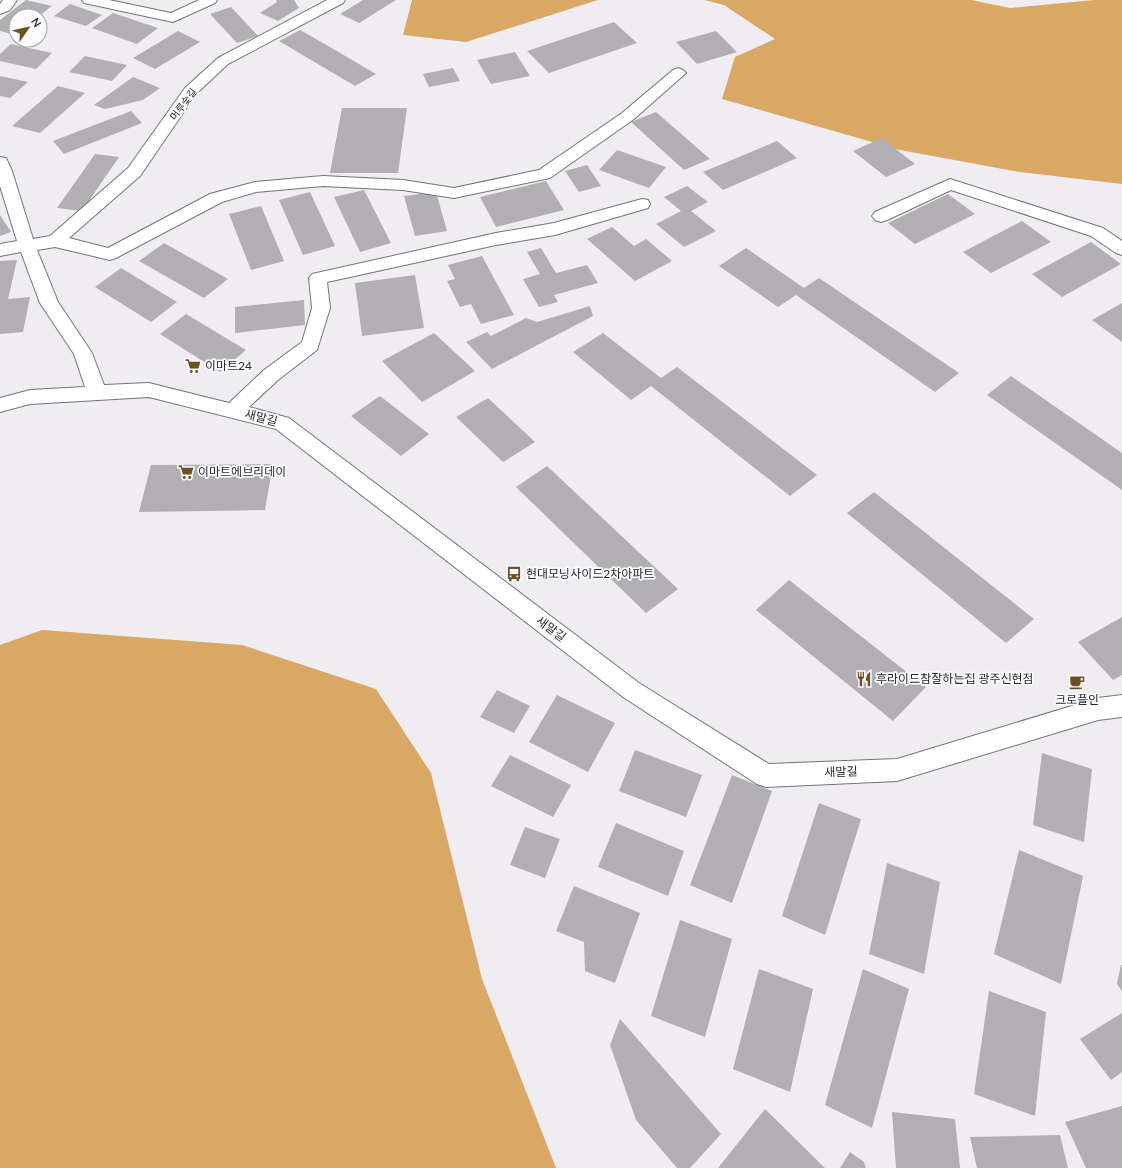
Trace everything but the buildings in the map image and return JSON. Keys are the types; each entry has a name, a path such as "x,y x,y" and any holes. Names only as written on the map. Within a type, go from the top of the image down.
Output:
{"street":[{"path":"0,10 5,7 10,0"},
{"path":"89,0 173,18 210,0"},
{"name":"머루숯길","path":"55,241 134,172 190,91 223,61 338,0"},
{"path":"0,250 55,241 110,254 216,198 255,187 323,181 403,185 454,193 544,174 628,116 678,73"},
{"path":"0,162 26,245 48,302 83,352 97,393"},
{"path":"881,216 950,184 1097,232 1122,249"},
{"path":"233,411 271,375 310,345 321,308 318,278 496,239 555,229 642,204"},
{"name":"새말길","path":"0,405 30,397 149,390 282,423 631,690 766,776 896,770 1098,709 1122,706"}],"shaded area":[{"path":"412,0 598,0 466,42 403,35"},
{"path":"704,0 971,0 1010,8 1094,0 1122,0 1122,184 1020,172 900,150 722,99 735,57 775,39 724,5"},
{"path":"42,630 242,645 376,689 431,773 482,979 556,1168 0,1168 0,645"}],"place":[{"name":"이마트24","path":"193,366"},
{"name":"이마트에브리데이","path":"186,472"},
{"name":"현대모닝사이드2차아파트","path":"514,574"},
{"name":"후라이드참잘하는집 광주신현점","path":"864,679"},
{"name":"크로플인","path":"1077,682"}]}
